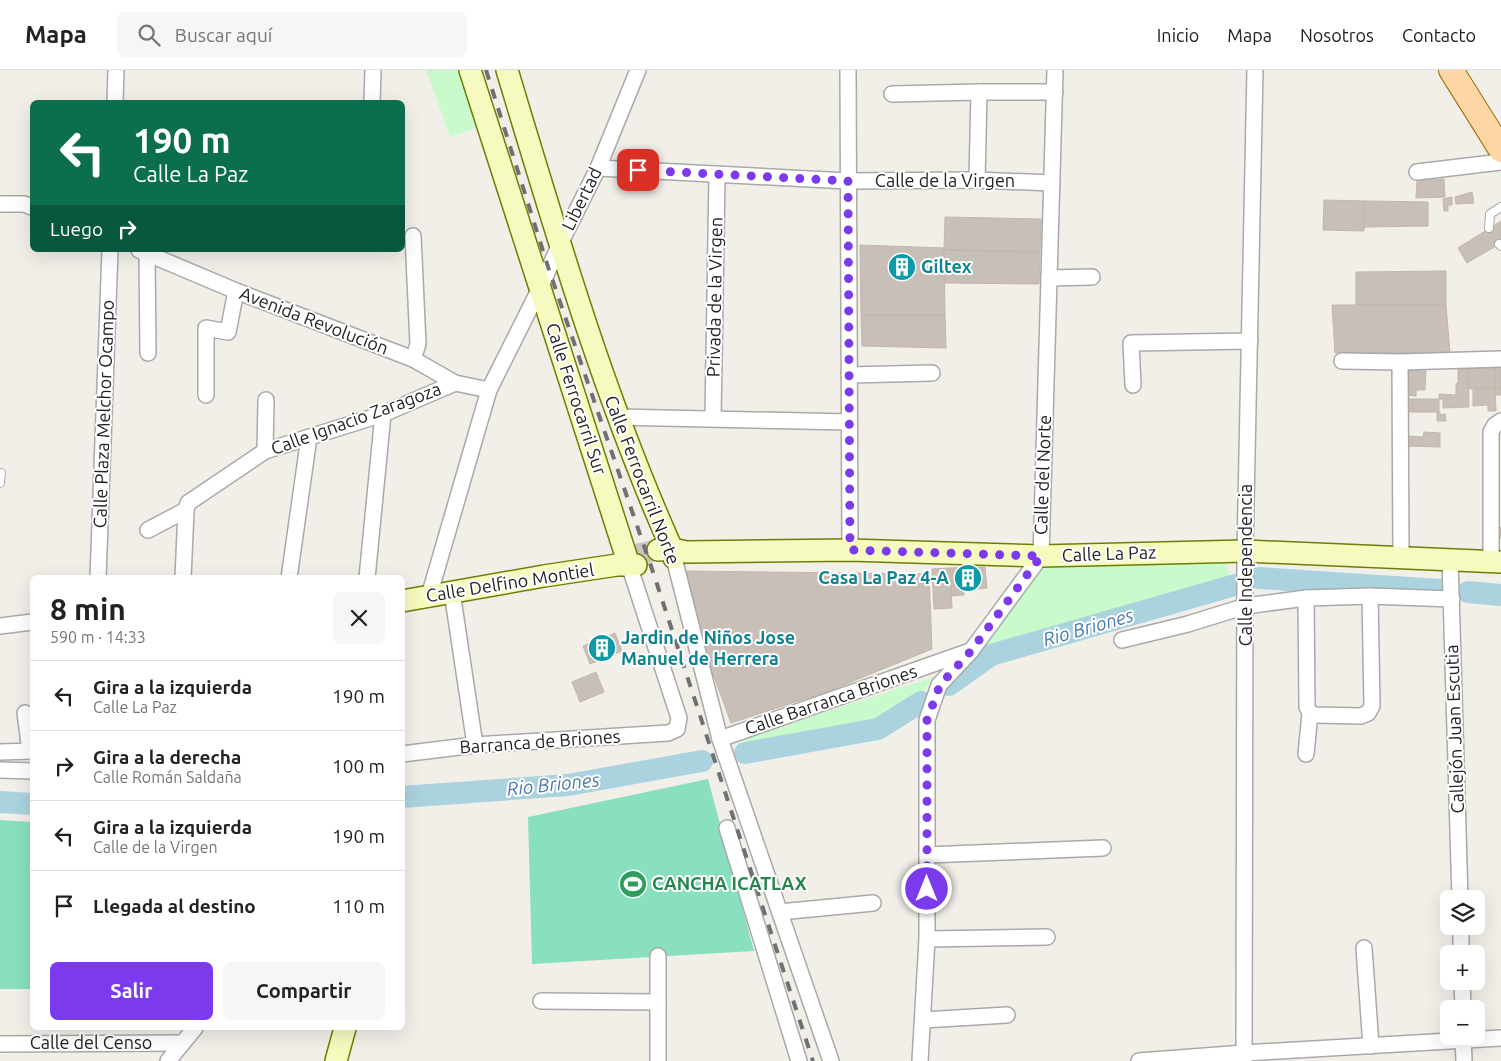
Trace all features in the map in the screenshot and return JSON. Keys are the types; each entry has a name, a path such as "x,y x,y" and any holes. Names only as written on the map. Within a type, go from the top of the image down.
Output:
{"main road":[{"name":"Calle Ferrocarril Sur","path":"470,70 628,562"},
{"name":"Calle Ferrocarril Norte","path":"506,70 560,244 618,417 670,554"},
{"path":"1451,70 1501,150"},
{"path":"1470,70 1501,120"},
{"name":"Calle La Paz","path":"670,554 850,550 1041,556 1245,551 1401,556 1496,562"},
{"name":"Calle Delfino Montiel","path":"405,600 628,562"},
{"path":"336,1061 344,1030"}],"street":[{"path":"115,100 116,70"},
{"path":"372,100 373,70"},
{"name":"Libertad","path":"429,596 489,390 598,168 638,70"},
{"path":"848,70 850,550"},
{"name":"Calle del Norte","path":"920,1061 927,940 927,720 940,685 971,651 1041,556 1055,70"},
{"name":"Calle Independencia","path":"1244,1057 1245,551 1255,70"},
{"path":"976,180 980,92"},
{"path":"892,94 1055,92"},
{"path":"1417,172 1501,162"},
{"name":"Calle de la Virgen","path":"598,168 848,181 976,180 1052,183"},
{"name":"Privada de la Virgen","path":"713,418 717,175"},
{"path":"0,204 24,204 30,206"},
{"path":"413,236 418,344 413,360"},
{"name":"Calle Plaza Melchor Ocampo","path":"98,575 110,252"},
{"path":"143,252 148,353"},
{"name":"Avenida Revolución","path":"143,252 236,291 413,360 455,383 489,390"},
{"path":"1049,278 1092,277"},
{"path":"206,395 206,328 228,332 236,291"},
{"path":"1133,385 1131,343 1250,341"},
{"path":"1342,361 1400,362 1501,359"},
{"path":"1400,362 1401,556"},
{"path":"849,375 932,373"},
{"name":"Calle Ignacio Zaragoza","path":"148,530 186,510 188,503 265,451 383,414 455,383"},
{"path":"265,451 266,400"},
{"path":"367,575 383,414"},
{"path":"618,417 849,422"},
{"path":"1496,562 1491,432 1495,425 1501,421"},
{"path":"290,575 309,437"},
{"path":"183,575 186,510"},
{"name":"Calle Ferrocarril Norte","path":"670,554 720,739 831,1061"},
{"name":"Callejón Juan Escutia","path":"1450,559 1460,890"},
{"name":"Calle Ferrocarril Sur","path":"628,562 679,718 677,728"},
{"path":"452,592 475,746"},
{"path":"1122,640 1188,624 1246,606 1306,598 1370,596 1452,599"},
{"path":"1310,713 1316,715 1361,716 1368,713 1372,706 1370,596"},
{"path":"1306,598 1307,707 1310,713 1306,754"},
{"path":"0,626 30,622"},
{"name":"Calle Barranca Briones","path":"720,739 971,651"},
{"path":"25,713 30,744"},
{"name":"Barranca de Briones","path":"405,754 475,746 668,733 677,728"},
{"path":"0,752 30,750"},
{"path":"0,770 30,771"},
{"path":"727,828 799,1061"},
{"path":"927,855 1103,848"},
{"path":"780,912 873,903"},
{"path":"927,940 1047,938"},
{"path":"1364,948 1371,1046"},
{"path":"658,956 658,1061"},
{"path":"541,1001 658,1002"},
{"path":"922,1020 1007,1016"},
{"path":"168,1061 193,1030"},
{"path":"1485,1038 1501,1038"},
{"path":"1139,1061 1354,1054 1371,1046 1440,1040"},
{"name":"Calle del Censo","path":"0,1044 181,1043"},
{"path":"1463,1045 1464,1061"}],"lane":[{"path":"1489,228 1490,214 1501,207"},
{"path":"0,483 1,473"}],"green space":[{"path":"426,70 464,70 484,125 450,137"},
{"path":"1046,563 1227,563 1231,586 991,655 977,657"},
{"path":"934,677 920,695 878,720 748,748 744,738"},
{"name":"CANCHA ICATLAX","path":"708,779 754,951 532,964 528,817"},
{"path":"0,820 30,822 30,989 0,989"}],"building":[{"path":"1444,179 1445,197 1416,198 1417,181"},
{"path":"1472,192 1474,203 1456,204 1455,197"},
{"path":"1452,197 1452,205 1448,205 1448,211 1444,211 1443,199"},
{"path":"1324,200 1365,201 1364,231 1323,230"},
{"path":"1365,201 1428,202 1428,226 1364,227"},
{"path":"945,217 1041,219 1040,252 944,250"},
{"path":"1501,221 1501,243 1467,263 1458,248"},
{"name":"Giltex","path":"860,245 944,248 945,315 861,315"},
{"path":"944,250 1040,252 1039,284 945,283"},
{"path":"1446,271 1446,305 1356,305 1356,272"},
{"path":"1332,305 1446,305 1450,353 1335,353"},
{"path":"861,315 945,315 946,348 862,346"},
{"path":"1501,366 1501,387 1495,388 1495,367"},
{"path":"1495,367 1495,388 1469,389 1468,369"},
{"path":"1458,369 1468,369 1469,407 1443,408 1443,399 1439,399 1439,394 1456,395"},
{"path":"1408,370 1426,371 1425,390 1416,390 1416,396 1406,395 1406,372"},
{"path":"1501,387 1501,395 1496,395 1495,388"},
{"path":"1473,388 1495,388 1496,411 1488,411 1488,405 1473,406"},
{"path":"1409,399 1413,399 1413,412 1405,411 1405,404 1409,404"},
{"path":"1413,399 1439,399 1439,412 1413,412"},
{"path":"1437,412 1440,412 1440,415 1445,414 1446,421 1437,421"},
{"path":"1424,432 1440,433 1440,447 1408,446 1408,436 1423,437"},
{"path":"1498,527 1501,527 1501,538 1497,538"},
{"name":"Casa La Paz 4-A","path":"985,567 987,588 963,590 964,595 951,596 950,568"},
{"path":"950,568 952,608 934,609 932,569"},
{"path":"686,571 929,574 932,649 829,691 731,723 679,581"},
{"name":"Jardin de Niños Jose Manuel de Herrera","path":"615,633 622,651 590,664 583,646"},
{"path":"596,672 604,692 580,702 572,682"}],"waterway":[{"name":"Rio Briones","path":"1259,578 1439,590"},
{"name":"Rio Briones","path":"949,685 991,655 1235,585"},
{"name":"Rio Briones","path":"1468,592 1501,595"},
{"name":"Rio Briones","path":"745,753 878,729 921,702"},
{"name":"Rio Briones","path":"405,797 568,785 702,761"},
{"name":"Rio Briones","path":"0,802 30,804"}],"tunnel":[{"path":"633,555 658,550"}],"railway":[{"path":"486,70 549,270 654,575 813,1061"}],"place":[{"name":"Giltex","path":"902,267"},
{"name":"Casa La Paz 4-A","path":"968,578"},
{"name":"Jardin de Niños Jose Manuel de Herrera","path":"602,648"},
{"name":"CANCHA ICATLAX","path":"633,884"}],"route":[{"path":"638,170 848,181 850,550 1041,556 971,651 940,685 927,720 927,889"}]}
